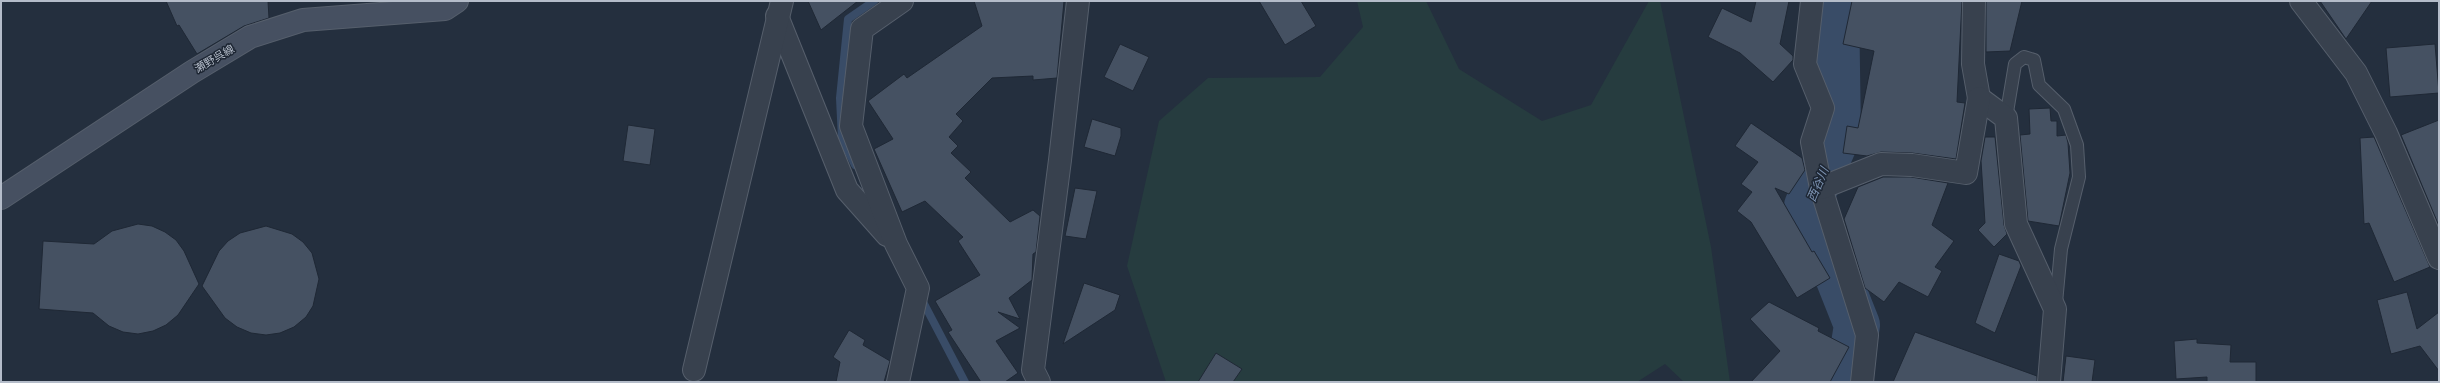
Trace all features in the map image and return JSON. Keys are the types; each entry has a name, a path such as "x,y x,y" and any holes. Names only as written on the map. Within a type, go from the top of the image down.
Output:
{"main road":[{"name":"瀬野呉線","path":"1,198 185,76 250,37 303,20 445,9 458,1"}],"street":[{"path":"898,382 918,288 896,244 851,126 862,29 902,1"},
{"path":"1031,378 1060,160 1078,1"},
{"path":"1812,1 1805,64 1823,108 1812,142 1821,188 1867,335 1862,382"},
{"path":"1821,188 1881,164 1912,165 1966,173 1979,98 1973,64 1974,1"},
{"path":"2301,1 2356,73 2386,132 2439,258"},
{"path":"777,7 847,190 896,244"},
{"path":"694,370 777,7"},
{"path":"1979,98 2006,118 2016,224 2055,309 2049,382"}],"lane":[{"path":"2006,118 2015,64 2024,57 2034,60 2040,85 2064,109 2077,145 2078,178 2061,249 2055,309"}],"green space":[{"path":"1357,1 1426,1 1459,69 1542,121 1591,105 1649,1 1660,1 1711,247 1730,382 1684,382 1665,364 1637,382 1166,382 1127,266 1159,121 1208,78 1320,77 1363,27"}],"building":[{"path":"166,1 268,1 269,18 244,26 197,54 179,25 177,26"},
{"path":"808,1 858,1 821,30"},
{"path":"974,1 1064,1 1057,78 1033,80 1033,76 992,78 956,114 963,121 949,137 958,146 951,153 971,172 965,178 1010,222 1033,210 1040,216 1036,252 1033,254 1032,280 1009,298 1020,319 998,312 1020,328 996,341 1018,373 1005,382 981,382 948,332 952,330 935,301 980,275 958,241 963,237 925,201 902,212 874,149 893,139 868,101 904,74 907,78 982,26"},
{"path":"1259,1 1301,1 1316,26 1285,45"},
{"path":"1756,1 1789,1 1780,44 1793,56 1793,60 1773,82 1740,53 1708,37 1722,8 1751,22"},
{"path":"1852,1 1962,1 1957,102 1965,103 1956,159 1912,153 1881,152 1867,156 1843,153 1847,126 1858,128 1874,51 1843,44"},
{"path":"1986,1 2022,1 2010,51 1986,52"},
{"path":"2320,1 2372,1 2346,39"},
{"path":"1120,44 1149,57 1133,91 1104,77"},
{"path":"2435,44 2439,93 2390,97 2386,48"},
{"path":"2050,108 2051,121 2057,121 2057,136 2066,135 2068,143 2070,173 2059,226 2028,221 2020,135 2030,134 2029,109"},
{"path":"1092,119 1121,128 1121,136 1115,156 1084,147"},
{"path":"2439,120 2439,226 2401,135"},
{"path":"1751,123 1802,158 1805,170 1789,194 1775,188 1812,252 1814,251 1830,278 1797,298 1751,222 1737,211 1752,192 1741,184 1758,162 1735,146"},
{"path":"628,125 655,129 650,165 623,161"},
{"path":"1985,137 1995,137 2004,225 2007,234 1994,247 1978,230 1985,223 1981,161"},
{"path":"2374,137 2430,267 2394,282 2369,223 2364,224 2360,138"},
{"path":"1883,177 1911,177 1948,183 1932,225 1954,241 1935,267 1942,271 1928,297 1899,282 1884,302 1865,288 1844,219 1858,187"},
{"path":"1075,188 1097,191 1086,239 1065,236"},
{"path":"138,224 152,226 165,232 176,240 184,251 199,284 178,315 166,325 153,331 138,334 123,332 109,326 93,313 39,309 43,241 94,244 112,231"},
{"path":"266,226 292,234 303,242 312,253 319,279 313,306 306,317 294,327 280,333 266,335 251,333 237,327 225,318 202,286 219,251 228,241 240,233"},
{"path":"1999,254 2019,261 2021,266 1995,333 1975,323"},
{"path":"1084,283 1120,295 1115,310 1063,344"},
{"path":"2407,292 2417,329 2439,312 2439,371 2420,346 2391,354 2377,300"},
{"path":"1769,302 1819,328 1818,331 1849,347 1830,382 1751,382 1780,351 1750,319"},
{"path":"849,330 865,340 863,345 890,361 884,382 836,382 840,362 833,357"},
{"path":"1915,332 2037,376 2037,382 1893,382"},
{"path":"2197,339 2197,343 2231,345 2230,362 2256,362 2256,382 2207,382 2207,377 2176,379 2174,341"},
{"path":"1216,353 1242,369 1233,382 1198,382"},
{"path":"2066,356 2095,360 2092,382 2063,382"}],"waterway":[{"path":"855,165 842,139 840,98 848,19 874,1"},
{"name":"西谷川","path":"1836,1 1838,135 1807,206 1832,262 1857,325 1848,382"},
{"path":"921,298 965,382"}]}
